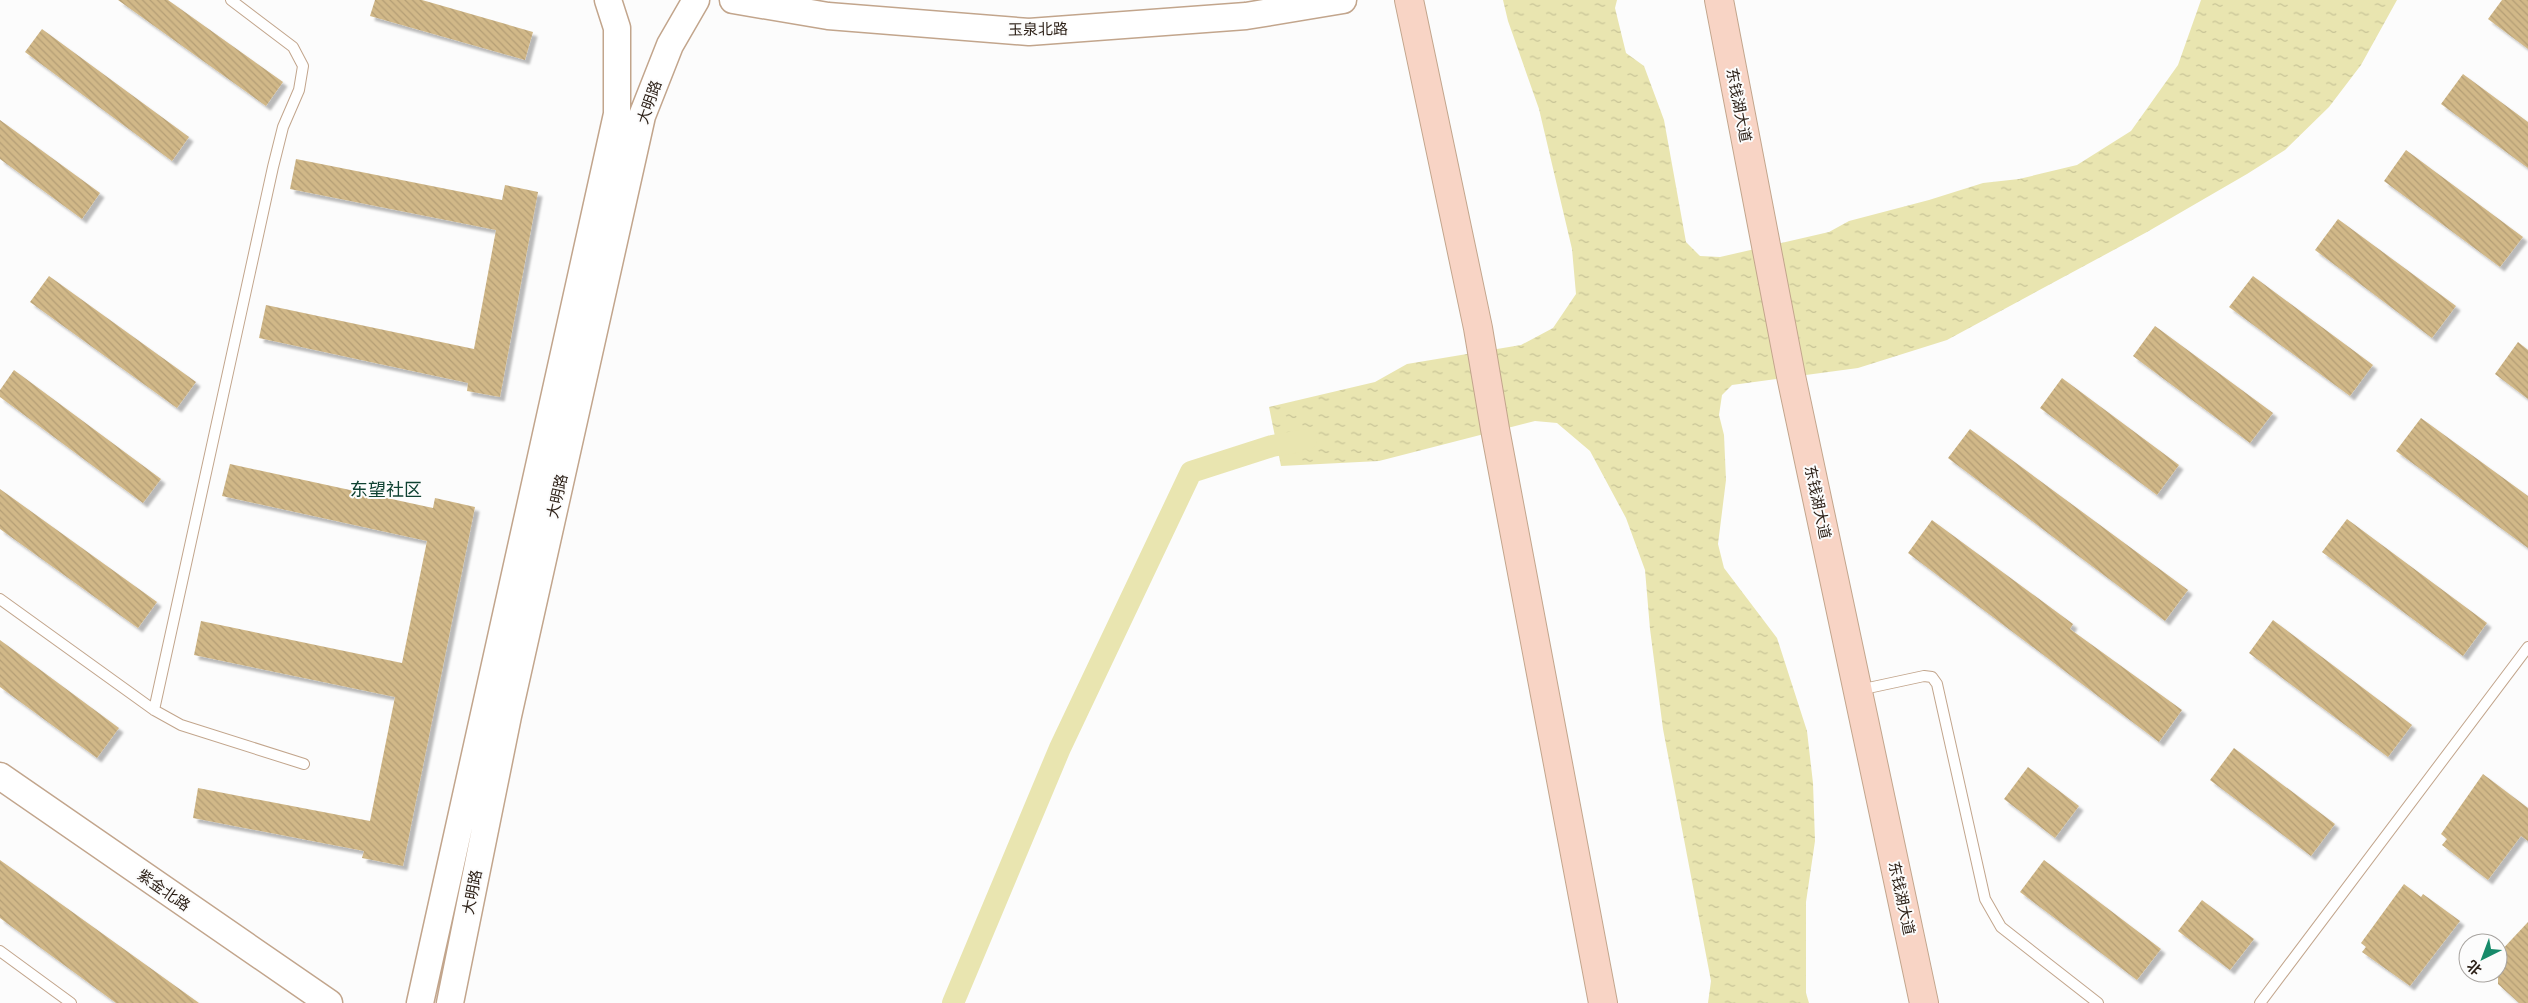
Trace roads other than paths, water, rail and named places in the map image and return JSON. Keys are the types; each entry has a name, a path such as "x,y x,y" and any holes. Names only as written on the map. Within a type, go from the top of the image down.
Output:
{"main road":[{"path":"1409,0 1478,328 1495,429 1604,1003"},
{"name":"东钱湖大道","path":"1719,0 1791,376 1924,1003"}],"street":[{"name":"大明路","path":"420,1003 617,114 617,28 608,0"},
{"name":"大明路","path":"450,1003 508,716 642,116 670,45 696,0"},
{"name":"玉泉北路","path":"733,0 828,16 1029,32 1246,16 1343,0"},
{"name":"紫金北路","path":"2,781 329,1003"}],"lane":[{"path":"154,710 272,167 283,127 299,90 303,66 293,47 230,0"},
{"path":"0,599 154,710 181,725 304,764"},
{"path":"2260,1003 2528,647"},
{"path":"1858,690 1924,676 1932,677 1937,684 1985,899 2001,927 2098,1003"},
{"path":"0,951 71,1003"}],"water":[{"path":"1503,0 1617,0 1615,8 1626,53 1644,66 1664,120 1686,242 1700,256 1720,257 1829,232 1849,221 1929,200 1983,183 2019,179 2077,165 2131,131 2178,65 2201,0 2397,0 2361,65 2329,107 2285,150 2247,174 2147,232 1947,340 1858,368 1732,385 1722,395 1719,415 1724,435 1726,480 1718,544 1724,568 1777,638 1807,731 1813,783 1815,841 1806,902 1806,993 1809,1003 1708,1003 1711,981 1663,729 1650,629 1645,570 1626,518 1590,451 1557,423 1535,421 1379,461 1281,466 1269,407 1375,382 1407,364 1521,345 1553,328 1576,294 1572,249 1539,109 1508,21"}],"waterway":[{"path":"953,1003 1060,748 1191,472 1272,446 1306,440"}],"district":[{"name":"东望社区","path":"386,489"}]}
